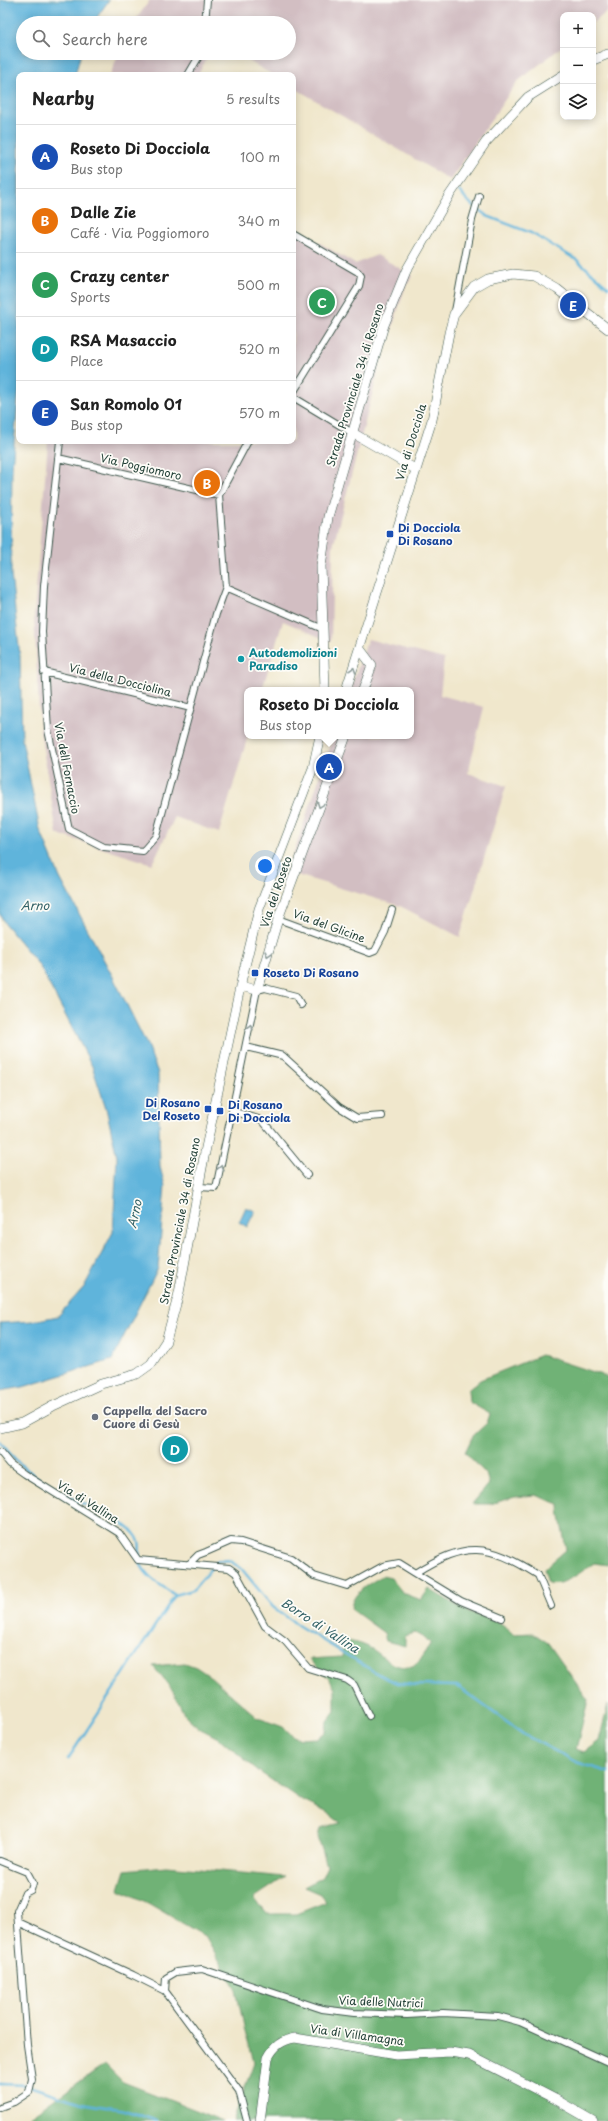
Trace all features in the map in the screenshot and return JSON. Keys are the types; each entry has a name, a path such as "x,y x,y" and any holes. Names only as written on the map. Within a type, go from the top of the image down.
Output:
{"main road":[{"path":"596,59 608,54"},
{"name":"Strada Provinciale 34 di Rosano","path":"325,687 321,566 328,517 351,432 384,326 406,271 449,196 486,142 506,118 528,97 560,76"},
{"path":"454,314 474,287 488,279 513,274 534,276 557,289 608,329"},
{"name":"Via di Docciola","path":"347,687 415,469 432,420 454,314"},
{"path":"351,432 415,469"},
{"path":"360,649 372,665 364,687"},
{"name":"Strada Provinciale 34 di Rosano","path":"0,1428 22,1423 59,1403 101,1384 137,1374 150,1364 166,1342 172,1324 198,1187 240,986 259,909 313,768 319,739"},
{"path":"313,768 326,739"},
{"name":"Via del Roseto","path":"258,990 278,919 345,739"},
{"path":"240,986 258,990"},
{"name":"Via di Villamagna","path":"260,2121 268,2058 273,2049 279,2044 286,2040 295,2038 396,2055 450,2052 469,2055 555,2099 593,2121"}],"street":[{"path":"206,16 207,0"},
{"path":"190,72 196,60"},
{"name":"Via di Docciola","path":"454,314 472,220 479,196"},
{"path":"296,236 358,272 362,276 359,286 296,388"},
{"path":"296,399 351,432"},
{"name":"Via dell Fornaccio","path":"60,444 44,586 42,632 48,730 69,829 104,847 143,851 156,836 216,614 226,587"},
{"path":"246,444 219,495 226,587 323,629"},
{"name":"Via Poggiomoro","path":"58,458 219,495"},
{"name":"Via della Docciolina","path":"44,672 191,708"},
{"name":"Via del Glicine","path":"278,919 370,952 376,951 385,932 392,910"},
{"path":"258,990 265,988 296,996 300,1005"},
{"name":"Via del Roseto","path":"198,1187 216,1188 258,990"},
{"path":"246,1047 283,1056 339,1108 357,1118 382,1116"},
{"path":"232,1111 262,1120 307,1175"},
{"name":"Via di Vallina","path":"0,1452 10,1464 24,1474 118,1533 141,1561 229,1568 236,1572 265,1626 285,1641 308,1668 347,1680 354,1685 369,1716"},
{"path":"189,1564 198,1555 231,1541 241,1542 291,1558 314,1576 347,1586 383,1566 400,1563 461,1601 502,1618"},
{"path":"415,1573 433,1562 457,1552 474,1548 496,1554 538,1575 551,1606"},
{"path":"0,1860 27,1872 33,1883 31,1890 25,1893 17,1911 27,2045 32,2079 29,2092 14,2102 0,2107"},
{"path":"18,1922 165,1991 239,2091 247,2121"},
{"name":"Via delle Nutrici","path":"165,1991 166,1978 176,1972 202,1969 322,2009 354,2013 443,2013 498,2016 520,2022 608,2062"}],"shaded area":[{"path":"150,0 608,0 608,11 596,21 596,12 560,12 560,48 517,82 450,180 296,89 296,72 268,72 247,60 296,60 296,16 138,16"},
{"path":"116,60 206,60 200,72 111,72"},
{"path":"296,229 355,264 377,255 413,276 405,288 379,368 333,546 331,642 283,621 263,687 244,687 244,739 247,739 219,833 175,817 152,864 57,834 40,730 34,615 48,444 296,444"},
{"path":"368,639 444,659 440,695 484,707 468,773 506,786 460,937 400,906 287,872 333,739 414,739 414,687 351,687"}],"green space":[{"path":"541,1355 608,1377 608,1565 594,1563 572,1578 554,1584 548,1583 544,1569 566,1550 559,1504 535,1495 515,1497 490,1504 472,1504 489,1484 486,1474 465,1452 473,1436 487,1423 490,1414 469,1402 468,1390 480,1380"},
{"path":"382,1576 391,1578 403,1593 421,1600 429,1589 464,1610 502,1624 513,1634 533,1633 548,1643 588,1700 576,1749 584,1752 599,1741 608,1704 608,2121 407,2121 404,2118 399,2121 233,2121 254,2062 245,2031 236,1990 206,1937 148,1903 119,1889 125,1870 166,1866 285,1877 254,1898 267,1914 296,1914 326,1902 320,1894 304,1887 322,1877 327,1866 318,1837 320,1828 341,1823 326,1812 301,1800 261,1773 220,1739 199,1728 184,1714 173,1691 153,1666 185,1663 196,1667 211,1677 258,1718 283,1727 293,1736 301,1739 317,1738 326,1732 327,1721 335,1711 335,1689 330,1680 309,1659 342,1657 344,1640 366,1646 392,1664 413,1667 424,1655 431,1642 415,1633 405,1636 405,1646 386,1641 384,1633 351,1609 354,1598 358,1593 367,1585"},
{"path":"105,2064 123,2082 223,2121 23,2121"}],"water":[{"name":"Arno","path":"0,0 109,0 98,16 16,16 16,60 79,60 76,72 16,72 16,422 12,468 11,574 20,656 22,740 40,830 60,878 113,977 147,1045 158,1073 160,1167 165,1186 158,1268 112,1360 23,1387 0,1391 0,1323 33,1321 58,1316 84,1287 113,1232 117,1157 106,1108 92,1066 39,965 5,924 0,914"},
{"path":"246,1207 255,1211 247,1227 239,1222"}],"waterway":[{"path":"458,190 471,204 487,216 531,233 577,260 608,287"},
{"name":"Borro di Vallina","path":"0,1441 16,1460 36,1477 70,1497 109,1515 134,1533 140,1544 139,1558 142,1567 154,1581 175,1595 193,1590 217,1561 228,1560 241,1568 273,1607 299,1626 378,1674 397,1683 457,1686 523,1734 576,1762 608,1772"},
{"path":"68,1759 175,1595"},
{"path":"0,2084 26,2085 81,2103 125,2110 157,2121"}],"place":[{"name":"Crazy center","path":"322,302"},
{"name":"San Romolo 01","path":"573,305"},
{"name":"Dalle Zie","path":"207,483"},
{"name":"Di Docciola Di Rosano","path":"390,534"},
{"name":"Autodemolizioni Paradiso","path":"241,659"},
{"name":"Roseto Di Docciola","path":"329,767"},
{"name":"Roseto Di Rosano","path":"255,973"},
{"name":"Di Rosano Del Roseto","path":"208,1109"},
{"name":"Di Rosano Di Docciola","path":"220,1111"},
{"name":"Cappella del Sacro Cuore di Gesù","path":"95,1417"},
{"name":"RSA Masaccio","path":"175,1449"}]}
